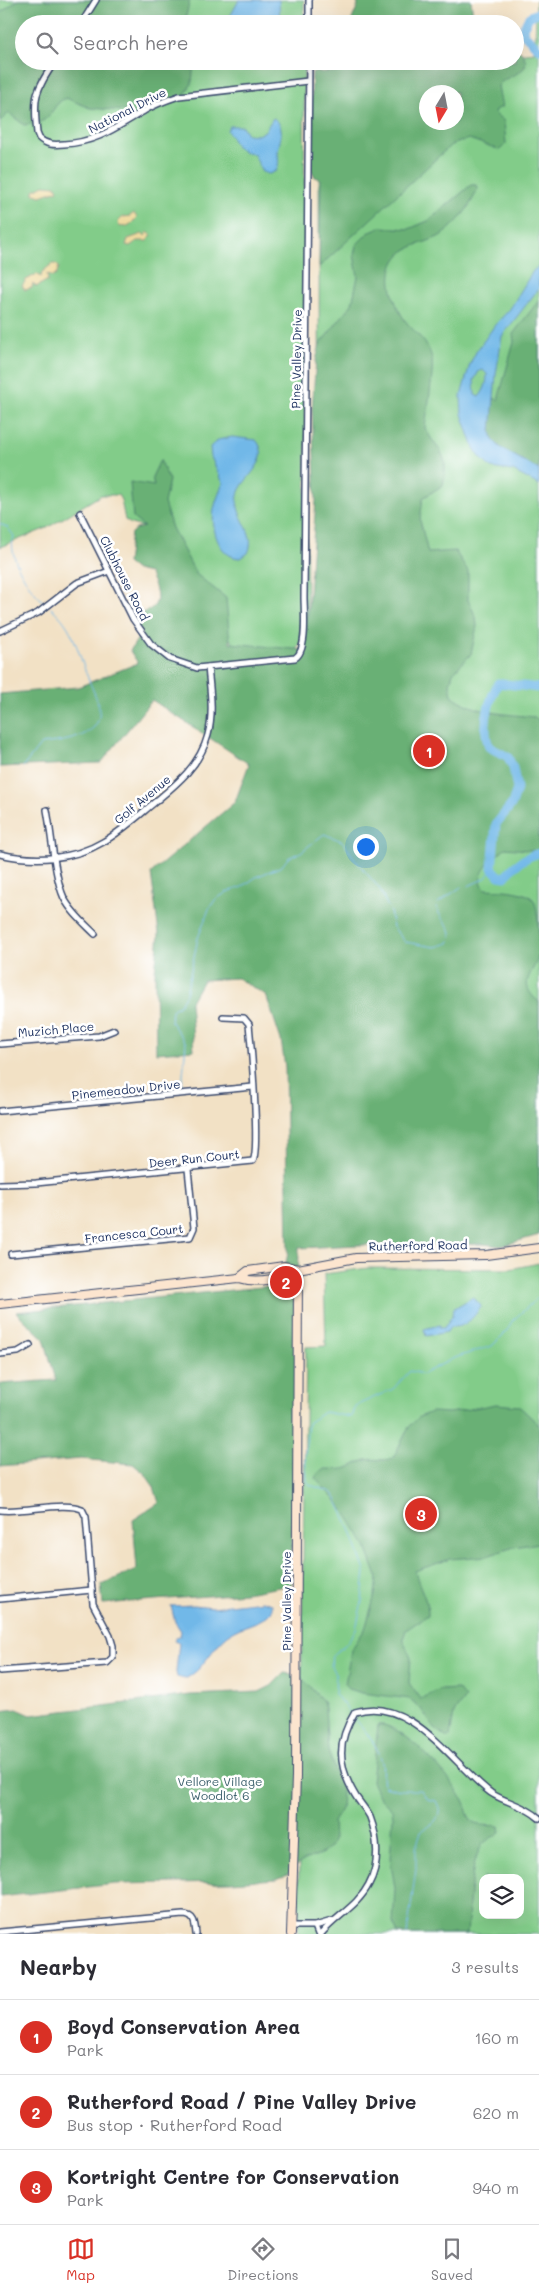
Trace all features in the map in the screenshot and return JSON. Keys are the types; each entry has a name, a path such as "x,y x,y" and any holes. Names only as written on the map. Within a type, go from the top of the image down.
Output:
{"street":[{"path":"87,15 96,0"},
{"path":"309,0 309,15"},
{"name":"National Drive","path":"49,70 38,87 34,101 38,138 49,144 67,144 97,138 150,107 179,96 308,81"},
{"name":"Pine Valley Drive","path":"300,656 303,647 304,596 309,70"},
{"name":"Clubhouse Road","path":"80,513 133,619 151,644 162,654 181,664 197,668 300,656"},
{"path":"0,631 38,613 77,583 109,571"},
{"name":"Golf Avenue","path":"0,854 30,859 56,858 102,843 166,793 194,766 208,736 212,705 208,667"},
{"path":"47,810 56,858 58,882 65,900 74,914 95,934"},
{"name":"Deer Run Court","path":"0,1184 36,1183 253,1161 256,1153 247,1020 244,1018 223,1017"},
{"name":"Muzich Place","path":"0,1044 99,1036 114,1030"},
{"name":"Pinemeadow Drive","path":"0,1111 253,1087"},
{"name":"Francesca Court","path":"11,1254 190,1237 194,1228 188,1169"},
{"name":"Rutherford Road","path":"0,1304 238,1278 251,1282 286,1276 298,1269 356,1258 486,1255 539,1248"},
{"name":"Pine Valley Drive","path":"291,1930 296,1776 298,1269"},
{"path":"0,1354 18,1352 30,1345"},
{"path":"0,1510 15,1511 72,1506 82,1509 86,1517 94,1609 106,1628 114,1654 111,1661 98,1664 0,1671"},
{"path":"0,1599 92,1590"},
{"path":"315,1926 319,1934 332,1921 351,1907 369,1884 377,1851 369,1816 354,1794 345,1774 341,1758 342,1739 345,1728 355,1712 369,1708 386,1711 428,1733 492,1793 531,1810 539,1818"},
{"path":"0,1932 183,1915 191,1917 194,1921 196,1934"},
{"path":"291,1930 332,1921"}],"green space":[{"path":"0,0 304,0 304,15 15,15 15,70 304,70 307,634 295,651 239,653 211,609 147,528 131,524 125,520 121,500 118,495 101,495 47,528 0,547"},
{"path":"18,0 190,0 186,15 15,15 15,70 193,70 192,83 184,96 136,112 90,108 66,98 40,122 24,125 9,113 0,121 0,13"},
{"path":"356,0 471,0 473,15 354,15 358,5"},
{"path":"536,0 539,0 539,1235 503,1244 320,1242 319,75 389,70 524,70 524,53 535,52"},
{"path":"348,70 522,70 502,81 498,86 502,107 495,110 494,113 504,121 506,144 500,150 469,139 451,145 319,267 321,179 315,177 310,167 312,72"},
{"path":"471,185 476,185 478,188 472,202 463,215 440,236 403,251 392,268 391,283 400,313 428,347 432,359 425,428 442,454 445,474 443,485 423,498 420,520 428,553 455,551 468,571 468,600 476,617 477,626 471,654 453,673 450,684 452,695 481,710 535,717 539,721 539,851 505,848 486,866 481,877 485,889 523,893 533,899 536,909 539,955 527,984 532,995 539,1002 539,1235 501,1246 483,1244 358,1245 299,1248 291,1585 246,1593 103,1604 101,1585 137,1569 133,1520 159,1503 154,1487 145,1474 133,1464 81,1459 0,1466 0,1384 56,1380 44,1339 16,1312 281,1285 288,1253 285,1067 281,1040 266,995 237,978 203,980 190,1003 194,1050 156,1053 155,971 159,934 151,873 235,802 249,764 152,700 101,763 0,767 0,694 78,687 138,663 130,651 141,633 135,622 135,616 153,607 156,604 157,595 149,573 136,570 127,563 131,533 136,529 144,527 133,518 130,482 154,486 152,477 160,460 169,480 164,503 172,528 196,574 226,598 230,643 305,650 316,500 312,409 316,360 320,344 352,304 358,276 354,255 356,245 368,233 382,227 409,229 428,221"},
{"path":"539,300 539,470 502,449 491,436 490,425 494,398 498,400 514,342 513,334"},
{"path":"539,1263 539,1934 298,1934 306,1347 326,1346 324,1274 368,1268 510,1269"},
{"path":"496,1404 519,1406 539,1425 539,1543 514,1547 487,1556 450,1559 415,1571 427,1605 428,1615 406,1630 404,1636 404,1642 411,1658 409,1683 420,1699 440,1690 458,1689 465,1698 454,1713 450,1737 446,1737 434,1728 421,1709 410,1699 362,1693 348,1689 345,1684 351,1650 365,1629 375,1595 377,1577 365,1544 343,1509 315,1478 321,1471 327,1469 343,1469 366,1460 393,1458 409,1427 419,1417 431,1412 449,1413"},
{"name":"Vellore Village Woodlot 6","path":"284,1673 299,1675 323,1701 325,1708 328,1751 342,1791 341,1809 333,1822 334,1838 331,1846 323,1853 305,1860 290,1873 277,1879 230,1882 115,1884 0,1897 0,1711 17,1709 31,1715 190,1695 259,1692 271,1686"},
{"path":"378,1725 388,1726 400,1732 438,1766 463,1800 472,1822 477,1825 499,1826 500,1833 485,1842 477,1854 474,1864 467,1934 398,1934 393,1923 395,1888 390,1858 392,1810 380,1798 372,1782"}],"sand":[{"path":"44,185 56,186 58,190 41,196 34,194 34,190"},
{"path":"134,213 137,218 131,224 124,227 119,226 118,222 123,217"},
{"path":"147,232 152,235 147,241 137,241 130,246 126,245 128,239 142,234 145,236"},
{"path":"52,264 56,264 59,267 56,275 52,277 47,274 48,280 36,287 33,283 32,288 25,290 22,286 26,280 37,274 41,277 42,272"}],"water":[{"path":"239,0 279,0 280,15 231,15"},
{"path":"273,118 280,125 281,134 278,166 276,171 269,174 262,172 254,154 242,151 236,146 227,130 230,126 242,126 247,134 258,135 265,131"},
{"path":"539,266 539,288 502,336 496,374 491,431 493,440 501,448 539,470 539,485 513,471 491,468 480,457 474,448 462,414 461,396 470,364 476,352 495,325 510,309 533,271","holes":["483,370 487,374 483,392 479,397 475,395 474,380 479,371"]},
{"path":"232,437 256,440 261,448 259,462 240,489 238,495 239,511 250,538 248,553 241,558 233,557 222,548 215,533 213,517 223,483 211,457 210,447 218,440"},
{"path":"473,1297 481,1306 465,1324 450,1327 447,1332 426,1336 424,1329 440,1325 440,1328 444,1328 452,1316 453,1309"},
{"path":"262,1601 272,1604 272,1611 267,1616 233,1631 222,1640 192,1675 185,1679 177,1677 179,1643 174,1641 176,1637 180,1636 181,1631 175,1622 171,1606 194,1605 213,1607"}],"waterway":[{"path":"524,26 529,17 539,12"},
{"path":"524,34 539,49"},
{"path":"0,524 7,527 14,536 12,544 16,562 26,582 45,603"},
{"path":"23,767 41,744 70,740 90,731 98,720 98,702 74,640 65,623 51,608"},
{"path":"539,688 498,683 491,698 486,722 489,747 508,757 513,768 517,789 512,804 496,824 492,868 499,876 505,877 520,862 539,853"},
{"path":"182,1086 186,1043 171,1022 172,1010 180,1004 186,994 198,938 209,909 215,900 227,892 242,887 256,877 282,866 288,858 301,852 324,834 342,841 379,888 388,907"},
{"path":"468,886 486,878 492,868"},
{"path":"438,903 461,887"},
{"path":"390,911 393,927 405,942 435,947 449,943 451,937 451,932 438,912 437,907"},
{"path":"350,1713 335,1694 336,1676 331,1666 332,1655 346,1644 356,1629 362,1601 365,1571 349,1526 336,1499 331,1492 310,1485 307,1481 305,1455 308,1423 324,1412 351,1417 355,1406 393,1389 410,1371 423,1374 454,1358 492,1346 507,1331 512,1321 539,1297"},
{"path":"354,1718 378,1751 382,1762 384,1786 400,1790 421,1790 427,1799 436,1801 438,1806 438,1816 430,1826 421,1831 416,1848 416,1869 407,1934"}],"place":[{"name":"Boyd Conservation Area","path":"429,751"},
{"name":"Rutherford Road / Pine Valley Drive","path":"286,1282"},
{"name":"Kortright Centre for Conservation","path":"421,1514"}]}
